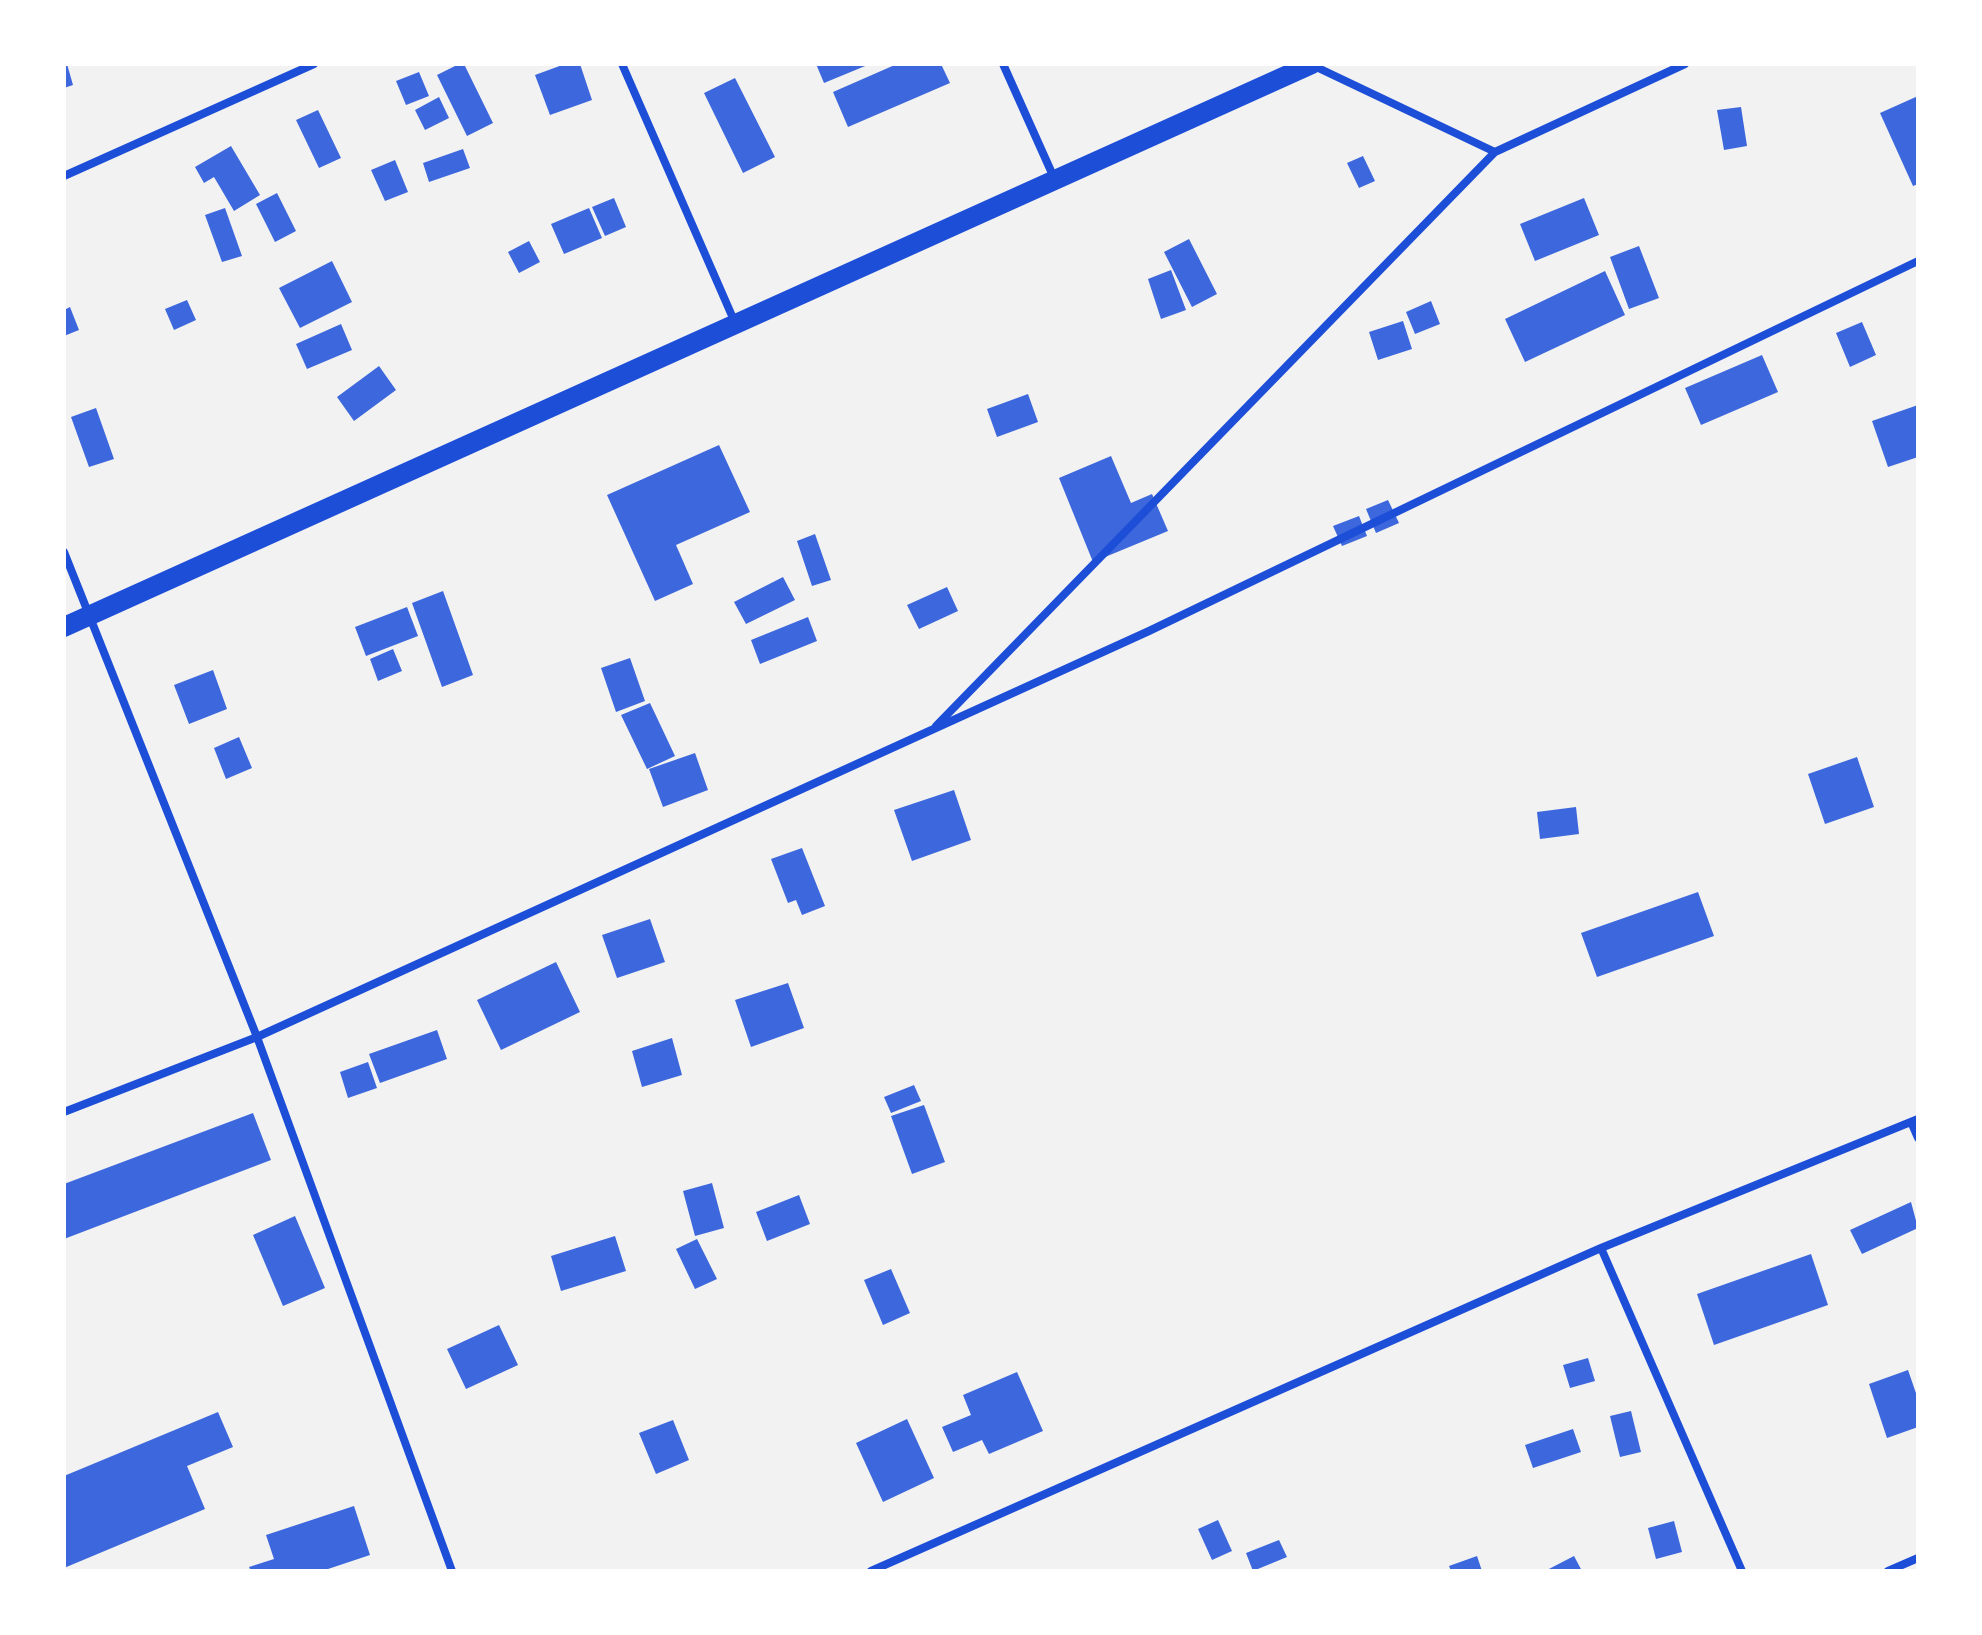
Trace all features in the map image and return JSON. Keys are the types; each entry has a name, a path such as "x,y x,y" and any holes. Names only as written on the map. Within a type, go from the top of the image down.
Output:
{"main road":[{"path":"64,627 1312,64"}],"street":[{"path":"64,176 314,64"},
{"path":"622,64 737,325"},
{"path":"1003,64 1056,180"},
{"path":"1312,64 1495,152"},
{"path":"932,729 1495,152 1685,64"},
{"path":"64,1112 257,1037 1163,624 1918,261"},
{"path":"64,552 257,1037 452,1571"},
{"path":"871,1571 1601,1248 1914,1121 1918,1138"},
{"path":"1601,1248 1742,1571"},
{"path":"1888,1571 1918,1558"}],"building":[{"path":"64,64 67,64 73,85 64,88"},
{"path":"464,64 493,123 467,136 437,75"},
{"path":"565,64 580,64 592,100 550,115 535,75"},
{"path":"816,64 870,64 824,83"},
{"path":"897,64 941,64 950,83 848,127 833,92"},
{"path":"419,72 429,96 406,105 396,81"},
{"path":"735,78 775,157 743,173 704,93"},
{"path":"1918,96 1918,184 1913,186 1880,113"},
{"path":"439,97 449,118 425,130 415,110"},
{"path":"1741,107 1747,146 1724,150 1717,110"},
{"path":"318,110 341,158 319,168 296,120"},
{"path":"231,146 260,195 234,211 214,177 204,183 195,167"},
{"path":"463,149 470,168 429,182 423,163"},
{"path":"1363,156 1375,181 1359,188 1347,163"},
{"path":"395,160 408,192 385,201 371,170"},
{"path":"277,193 296,231 275,242 256,204"},
{"path":"614,198 626,227 605,236 592,207"},
{"path":"1584,198 1599,235 1535,261 1520,224"},
{"path":"225,208 242,256 222,262 205,215"},
{"path":"589,208 602,238 564,254 551,224"},
{"path":"1189,239 1217,294 1192,307 1164,252"},
{"path":"529,241 540,262 519,273 508,252"},
{"path":"1639,246 1659,298 1629,309 1610,257"},
{"path":"332,261 352,302 300,328 279,288"},
{"path":"1171,270 1186,310 1161,319 1148,279"},
{"path":"1605,271 1625,315 1525,362 1505,319"},
{"path":"187,300 196,320 174,330 165,309"},
{"path":"1431,301 1440,324 1415,334 1406,312"},
{"path":"70,307 79,330 64,336 64,310"},
{"path":"1403,321 1412,349 1378,360 1369,332"},
{"path":"1862,322 1876,355 1850,367 1836,333"},
{"path":"341,324 352,350 307,369 296,344"},
{"path":"1762,355 1778,392 1701,425 1685,388"},
{"path":"379,366 396,390 354,421 337,397"},
{"path":"1028,394 1038,422 997,437 987,409"},
{"path":"1918,405 1918,457 1888,467 1872,421"},
{"path":"96,408 114,459 89,467 71,417"},
{"path":"719,445 750,512 676,545 693,584 655,601 607,495"},
{"path":"1111,456 1131,503 1152,494 1168,531 1093,562 1059,478"},
{"path":"1388,500 1399,523 1376,533 1366,509"},
{"path":"1359,516 1367,536 1342,546 1333,526"},
{"path":"815,534 831,580 812,586 797,541"},
{"path":"783,577 795,600 746,624 734,602"},
{"path":"947,587 958,611 919,629 907,605"},
{"path":"443,591 473,675 442,687 412,603"},
{"path":"407,607 418,636 366,656 355,627"},
{"path":"808,617 817,641 760,664 751,640"},
{"path":"393,649 402,671 378,681 370,659"},
{"path":"630,658 645,701 616,712 601,668"},
{"path":"213,670 227,709 189,724 174,685"},
{"path":"650,703 675,756 647,769 621,715"},
{"path":"239,737 252,768 226,779 214,748"},
{"path":"695,753 708,790 663,807 649,769"},
{"path":"1857,757 1874,807 1825,824 1808,774"},
{"path":"954,790 971,840 912,861 894,810"},
{"path":"1576,807 1579,834 1540,839 1537,812"},
{"path":"802,848 825,906 802,915 796,900 788,903 771,859"},
{"path":"1698,892 1714,936 1597,977 1581,933"},
{"path":"650,919 665,962 617,978 602,935"},
{"path":"556,962 580,1012 501,1050 477,1000"},
{"path":"788,983 804,1028 751,1047 735,1000"},
{"path":"437,1030 447,1059 380,1083 369,1054"},
{"path":"672,1038 682,1075 642,1087 632,1051"},
{"path":"368,1062 377,1088 348,1098 340,1072"},
{"path":"914,1085 921,1101 891,1113 884,1097"},
{"path":"924,1105 945,1162 912,1174 891,1116"},
{"path":"253,1113 271,1160 64,1239 64,1184"},
{"path":"712,1183 724,1228 695,1236 683,1191"},
{"path":"799,1195 810,1224 767,1241 756,1212"},
{"path":"1911,1202 1918,1228 1862,1254 1850,1230"},
{"path":"295,1216 325,1288 283,1306 253,1235"},
{"path":"615,1236 626,1271 561,1291 551,1256"},
{"path":"697,1239 717,1279 695,1289 676,1249"},
{"path":"1811,1254 1828,1305 1714,1345 1697,1294"},
{"path":"891,1269 910,1313 883,1325 864,1280"},
{"path":"499,1325 518,1365 466,1389 447,1349"},
{"path":"1588,1358 1595,1381 1570,1388 1563,1365"},
{"path":"1908,1370 1918,1399 1918,1427 1887,1438 1869,1384"},
{"path":"1017,1372 1043,1431 989,1454 982,1440 953,1452 942,1427 971,1415 963,1395"},
{"path":"1631,1411 1641,1452 1620,1457 1610,1416"},
{"path":"218,1412 233,1447 187,1466 205,1509 64,1568 64,1476"},
{"path":"907,1419 934,1478 883,1502 856,1443"},
{"path":"673,1420 689,1460 656,1474 639,1433"},
{"path":"1573,1429 1581,1452 1533,1468 1525,1445"},
{"path":"354,1506 370,1555 322,1571 251,1571 249,1567 274,1559 266,1535"},
{"path":"1218,1520 1232,1551 1212,1560 1198,1529"},
{"path":"1674,1521 1682,1552 1656,1559 1648,1528"},
{"path":"1279,1540 1287,1557 1253,1571 1246,1553"},
{"path":"1477,1556 1482,1571 1451,1571 1449,1566"},
{"path":"1574,1556 1582,1571 1545,1571"}]}
